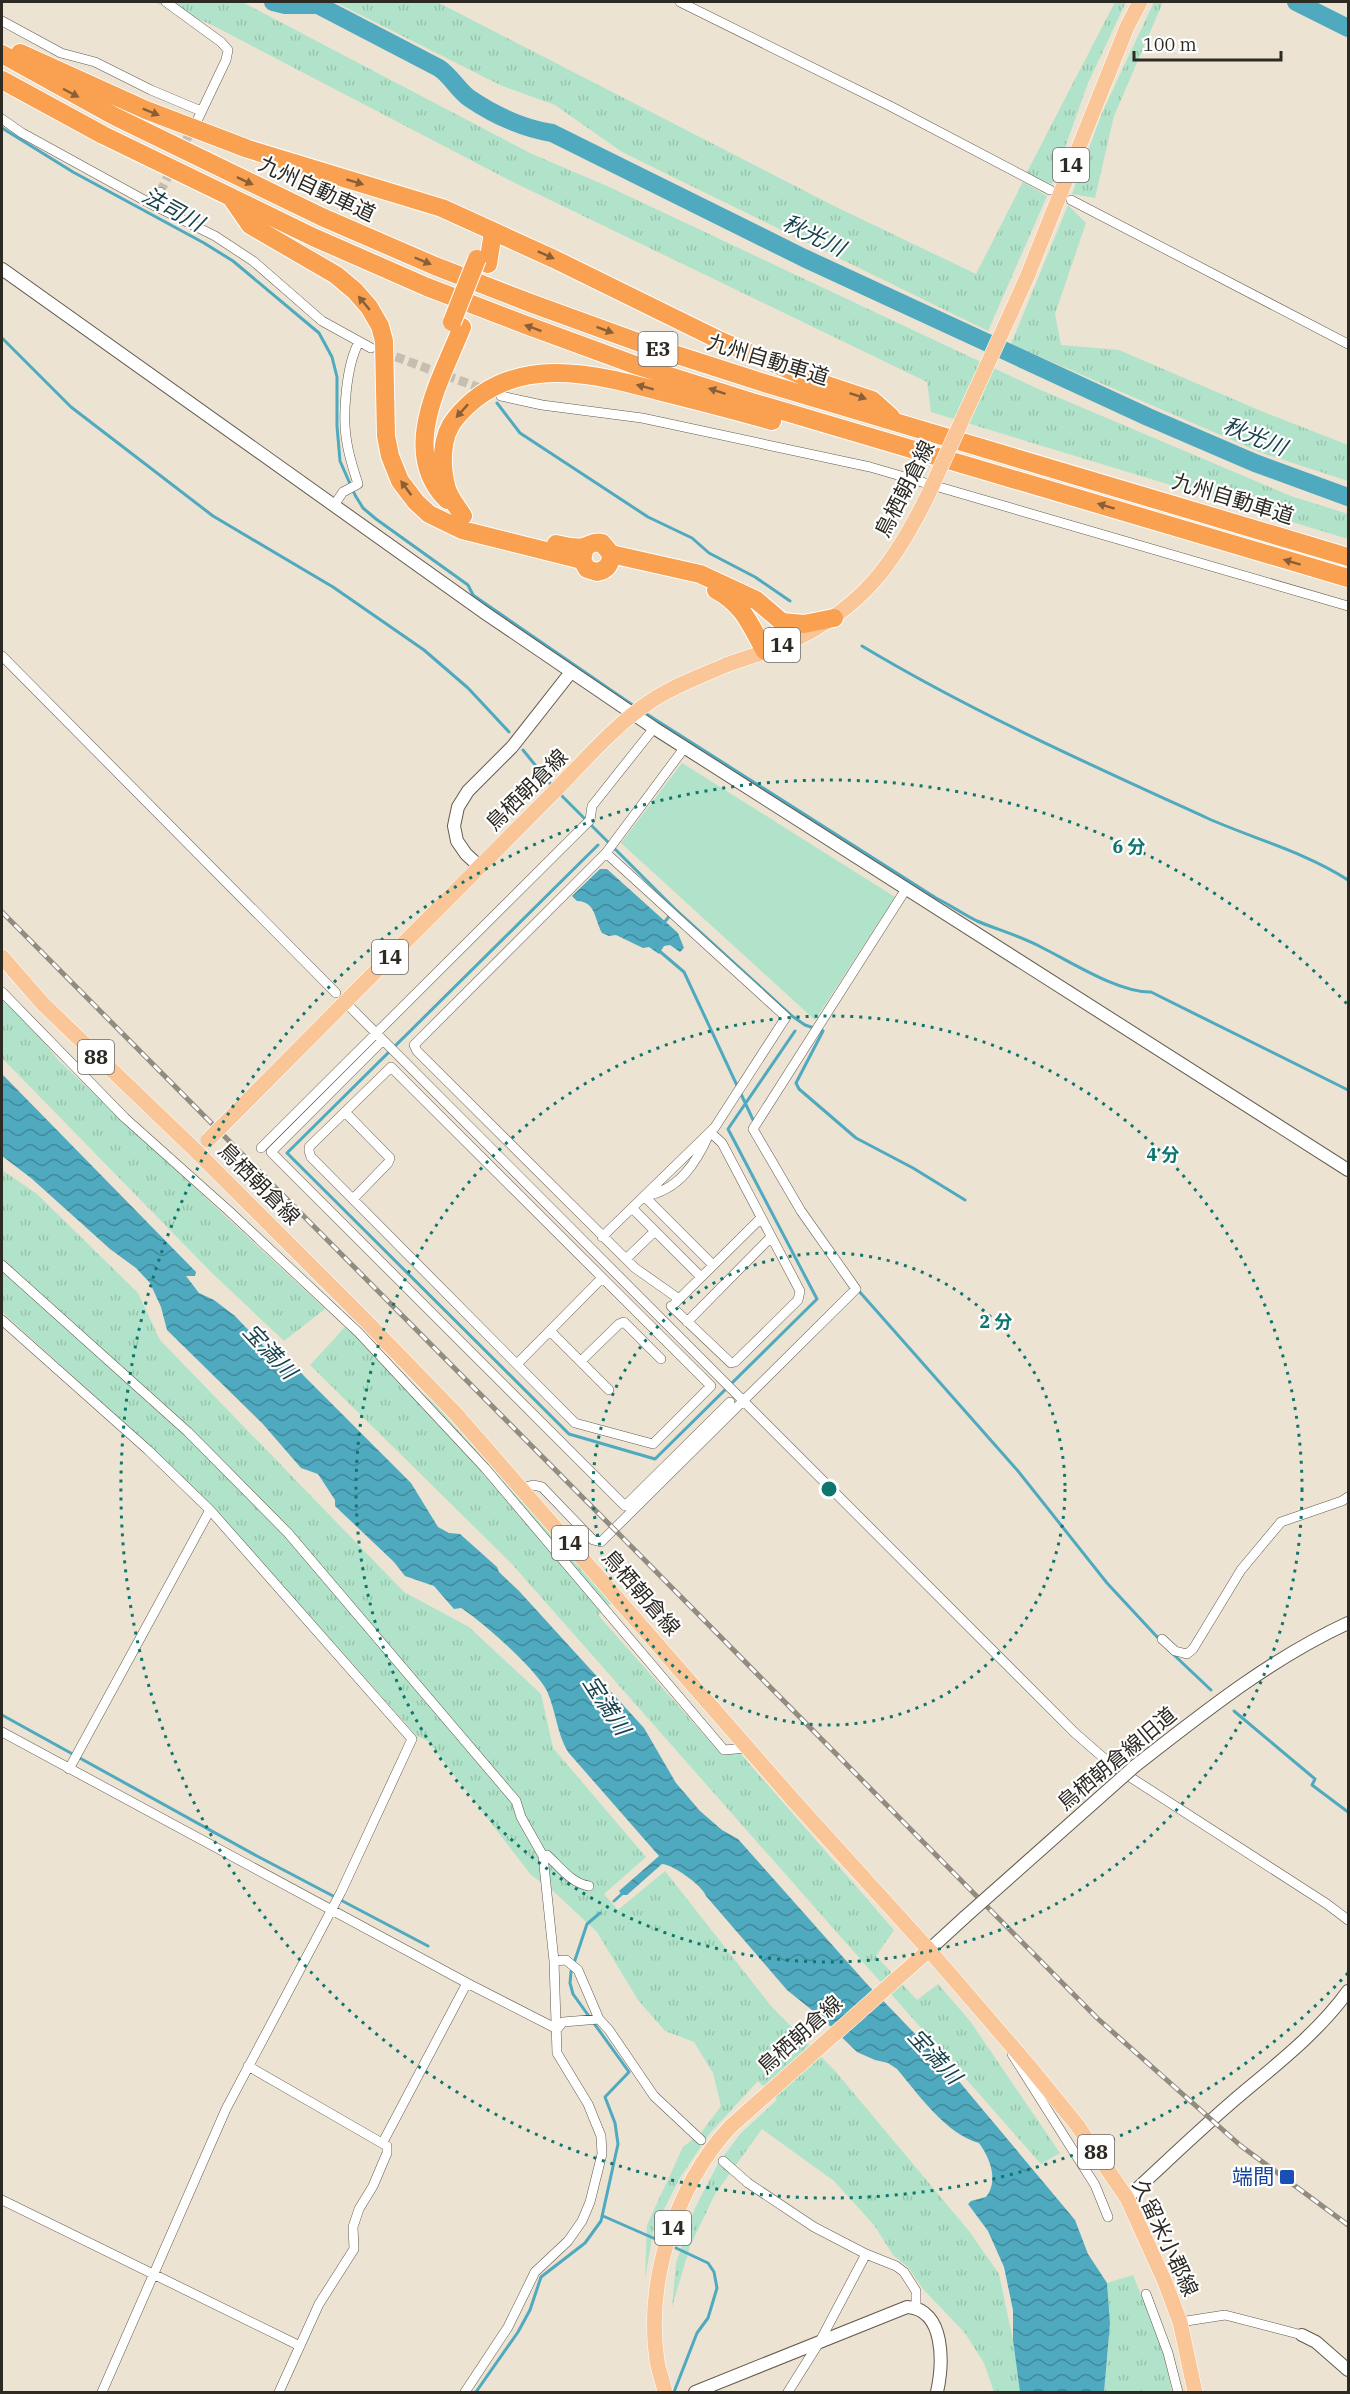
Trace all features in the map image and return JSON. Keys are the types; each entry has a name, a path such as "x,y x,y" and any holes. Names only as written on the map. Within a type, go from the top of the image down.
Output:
{"highway":[{"path":"2,45 156,114 248,149 442,208 554,259 721,341 815,381 872,400 896,422"},
{"name":"九州自動車道","path":"2,54 114,116 322,217 435,266 646,345 1348,557"},
{"name":"九州自動車道","path":"2,80 103,135 231,198 427,287 638,366 752,402 1348,578"},
{"path":"231,198 250,225 336,275 369,307 380,326 384,341 387,436 390,456 400,481 416,502 429,514 462,530 490,538 583,554 598,542 606,546 610,559"},
{"path":"490,538 462,524 434,502 415,469 412,439 419,404 457,324 493,232"},
{"path":"457,324 429,410 423,438 426,463 436,489 463,516 495,530 571,548 583,554 587,569 602,571 610,559"},
{"path":"463,516 447,491 443,467 444,444 452,422 480,394 498,383 523,376 550,373 576,373 623,381 877,448 1028,483"},
{"path":"610,559 700,574 756,600 783,622 804,624 834,618"},
{"path":"610,559 697,583 733,600 742,610 765,651"},
{"path":"738,591 751,602 760,623 765,651"}],"main road":[{"name":"鳥栖朝倉線","path":"665,2392 657,2362 657,2294 664,2258 675,2221 692,2183 715,2144 767,2092 929,1950 747,1748 522,1488 397,1352 196,1152 616,730 650,701 686,681 791,642 834,618 862,595 886,569 907,537 928,495 1027,277 1127,27 1140,2"},
{"name":"88","path":"2,957 43,1004 196,1152"},
{"name":"久留米小郡線","path":"929,1950 989,2018 1077,2125 1127,2198 1165,2282 1180,2322 1195,2392"}],"street":[{"path":"166,2 228,50 226,60 196,123"},
{"path":"680,2 890,106 1050,189"},
{"path":"2,21 61,53 95,62 151,90 201,111"},
{"path":"2,119 22,133 153,206 215,236 253,261 322,321 371,348"},
{"path":"153,206 160,192"},
{"path":"1071,201 1348,344"},
{"path":"2,269 485,614 654,728 1348,1170"},
{"path":"334,505 343,492 358,484 346,443 346,420 351,356 359,342"},
{"path":"501,396 543,405 642,418 870,467 1348,606"},
{"path":"2,656 336,993"},
{"path":"480,867 466,854 457,841 454,826 459,807 468,791 512,747 571,672"},
{"path":"654,728 592,806 590,820 270,1152 625,1506 666,1472 744,1400 856,1289 801,1210 753,1129 906,890"},
{"path":"685,747 606,853 414,1045 417,1051 602,1237 675,1303 687,1322 726,1361 735,1362 798,1300 800,1291 722,1143 710,1132"},
{"path":"602,1237 710,1132 786,1017 606,853"},
{"path":"2,992 125,1118 229,1211 366,1341 485,1468 724,1750 747,1748"},
{"path":"352,1009 1075,1733 1113,1767 1327,1904 1348,1920"},
{"path":"261,1148 380,1037"},
{"path":"391,1067 711,1386 653,1444 575,1423 353,1199 309,1151 309,1147 345,1112 391,1067"},
{"path":"345,1112 390,1158 388,1163 353,1199"},
{"path":"645,1196 713,1265"},
{"path":"632,1208 702,1277"},
{"path":"650,1327 761,1218"},
{"path":"626,1259 655,1231"},
{"path":"687,1322 771,1238"},
{"path":"2,1265 181,1425 288,1533 516,1801 521,1817 543,1856 554,1961 557,2053 588,2104 601,2136 602,2154 597,2178 582,2221 568,2241 535,2272 508,2327 465,2392"},
{"path":"517,1364 602,1278"},
{"path":"2,1320 148,1450 210,1510 412,1739 341,1892 226,2109 102,2392"},
{"path":"581,1361 619,1324 624,1322 661,1359"},
{"path":"550,1331 609,1390"},
{"path":"522,1488 533,1485 542,1487 593,1540 601,1542 730,1402"},
{"path":"1162,1639 1175,1651 1187,1654 1193,1648 1241,1570 1281,1522 1348,1497"},
{"path":"71,1765 210,1510"},
{"name":"鳥栖朝倉線旧道","path":"929,1950 1135,1766 1257,1674 1348,1623"},
{"path":"2,1732 71,1765 333,1906 467,1983 557,2029"},
{"path":"543,1856 547,1855 572,1879 589,1886"},
{"path":"554,1961 566,1960 578,1970 599,2019 654,2096 701,2140"},
{"path":"383,2142 467,1983"},
{"path":"1127,2198 1334,2012 1348,1992"},
{"path":"989,2018 1095,2186 1108,2217"},
{"path":"557,2029 563,2022 599,2019"},
{"path":"248,2066 387,2146 387,2153 373,2186 359,2209 353,2227 354,2249 319,2304 279,2392"},
{"path":"723,2161 748,2183 814,2227 904,2272 916,2291 911,2307"},
{"path":"2,2200 300,2346"},
{"path":"788,2392 820,2341 866,2254"},
{"path":"1146,2294 1168,2353 1178,2392"},
{"path":"695,2392 911,2307"},
{"path":"911,2307 933,2322 939,2341 941,2354 937,2392"},
{"path":"1180,2322 1225,2315 1302,2336 1320,2346 1348,2370"}],"green space":[{"path":"153,2 242,2 532,154 607,186 1036,388 1291,496 1348,514 1348,539 931,412 927,382 515,183 210,24"},
{"path":"335,2 437,2 834,206 976,274 1023,182 1047,196 988,331 622,152 555,105 500,85"},
{"path":"1115,2 1126,2 1088,83 1052,184 1026,174"},
{"path":"1154,2 1163,2 1114,116 1095,198 1072,194 1102,113"},
{"path":"1068,205 1086,223 1055,314 1061,345 1119,350 1261,411 1348,445 1348,481 1262,453 1011,344"},
{"path":"682,763 895,897 815,1020 621,843"},
{"path":"2,989 59,1061 325,1309 284,1341 211,1272 2,1058"},
{"path":"2,1170 37,1194 138,1293 160,1340 404,1592 469,1627 541,1694 553,1748 646,1857 604,1894 618,1910 665,1871 771,2006 836,2072 969,2231 999,2274 1013,2340 1020,2392 994,2392 984,2363 965,2333 923,2289 908,2267 893,2255 874,2225 834,2181 762,2129 715,2194 690,2246 672,2307 676,2263 695,2208 719,2162 741,2133 777,2100 758,2081 710,2133 679,2179 653,2232 645,2279 647,2225 683,2147 701,2133 721,2106 713,2073 694,2042 665,2031 638,2000 597,1932 552,1890 531,1875 428,1741 417,1736 209,1503 151,1447 2,1312"},
{"path":"345,1327 435,1404 612,1602 598,1615 720,1753 740,1753 894,1930 876,1956 917,2000 938,1984 970,2021 1060,2153 1041,2164 511,1563 310,1365"},
{"path":"1133,2275 1162,2346 1172,2392 1104,2392 1110,2323 1107,2283"}],"water":[{"path":"600,869 607,869 678,933 684,948 680,952 670,945 664,946 659,954 649,947 643,948 616,935 609,936 602,933 594,912 588,904 577,901 572,896"},
{"name":"宝満川","path":"2,1074 196,1272 195,1276 186,1276 199,1293 214,1300 235,1316 277,1360 294,1366 411,1483 438,1527 449,1533 460,1534 497,1567 499,1572 644,1728 676,1783 700,1811 722,1830 738,1839 866,1983 947,2067 1075,2220 1088,2254 1107,2283 1110,2323 1104,2392 1020,2392 1013,2340 1013,2310 1004,2267 988,2231 968,2204 986,2197 992,2184 992,2169 979,2143 955,2131 944,2122 897,2069 888,2063 857,2052 823,2019 787,1990 699,1886 686,1876 673,1867 662,1864 627,1895 622,1895 619,1891 659,1856 568,1752 561,1738 547,1691 541,1682 495,1634 470,1614 461,1608 454,1609 434,1586 405,1576 394,1562 335,1506 335,1500 318,1474 301,1468 262,1423 167,1330 161,1307 150,1283 136,1268 110,1249 31,1178 2,1156"}],"waterway":[{"name":"秋光川","path":"273,2 285,5 318,5 439,68 469,98 498,115 530,128 552,133 804,258 1148,417 1255,463 1348,497"},
{"path":"1296,2 1348,28"},
{"name":"法司川","path":"2,128 73,172 233,261 319,333 332,357 337,377 340,461 363,508 468,585 473,595 634,706"},
{"path":"2,338 71,407 213,516 333,587 424,650 468,688 509,732"},
{"path":"497,403 520,433 648,517 692,538 709,553 755,577 790,601"},
{"path":"862,646 1032,737 1225,826 1314,861 1348,880"},
{"path":"645,713 936,898 972,918 1033,943 1110,982 1138,991 1151,992 1348,1090"},
{"path":"523,750 553,787"},
{"path":"560,794 675,909 792,1016 805,1025 823,1031 796,1083 799,1089 856,1138 913,1168 965,1200"},
{"path":"598,845 287,1153 569,1434 655,1459 817,1299 728,1129 795,1031"},
{"path":"663,924 675,909"},
{"path":"657,949 684,972 755,1124"},
{"path":"858,1290 1018,1471 1107,1583 1159,1639"},
{"path":"1174,1655 1211,1690"},
{"path":"1234,1711 1315,1779 1312,1785 1348,1812"},
{"path":"2,1715 257,1856 428,1946"},
{"path":"614,1901 624,1892"},
{"path":"476,2392 518,2332 530,2310 541,2277 585,2243 601,2221 618,2144 615,2123 605,2097 629,2072 573,1994 570,1983 571,1972 587,1924 600,1913"},
{"path":"603,2216 660,2241"},
{"path":"674,2392 697,2333 708,2318 717,2288 714,2272 708,2263 676,2248"}],"tunnel":[{"path":"160,192 193,127"},
{"path":"383,352 488,391"}],"railway":[{"path":"2,912 1097,2018 1241,2146 1348,2225"}],"place":[{"name":"端間","path":"1287,2177"}]}
